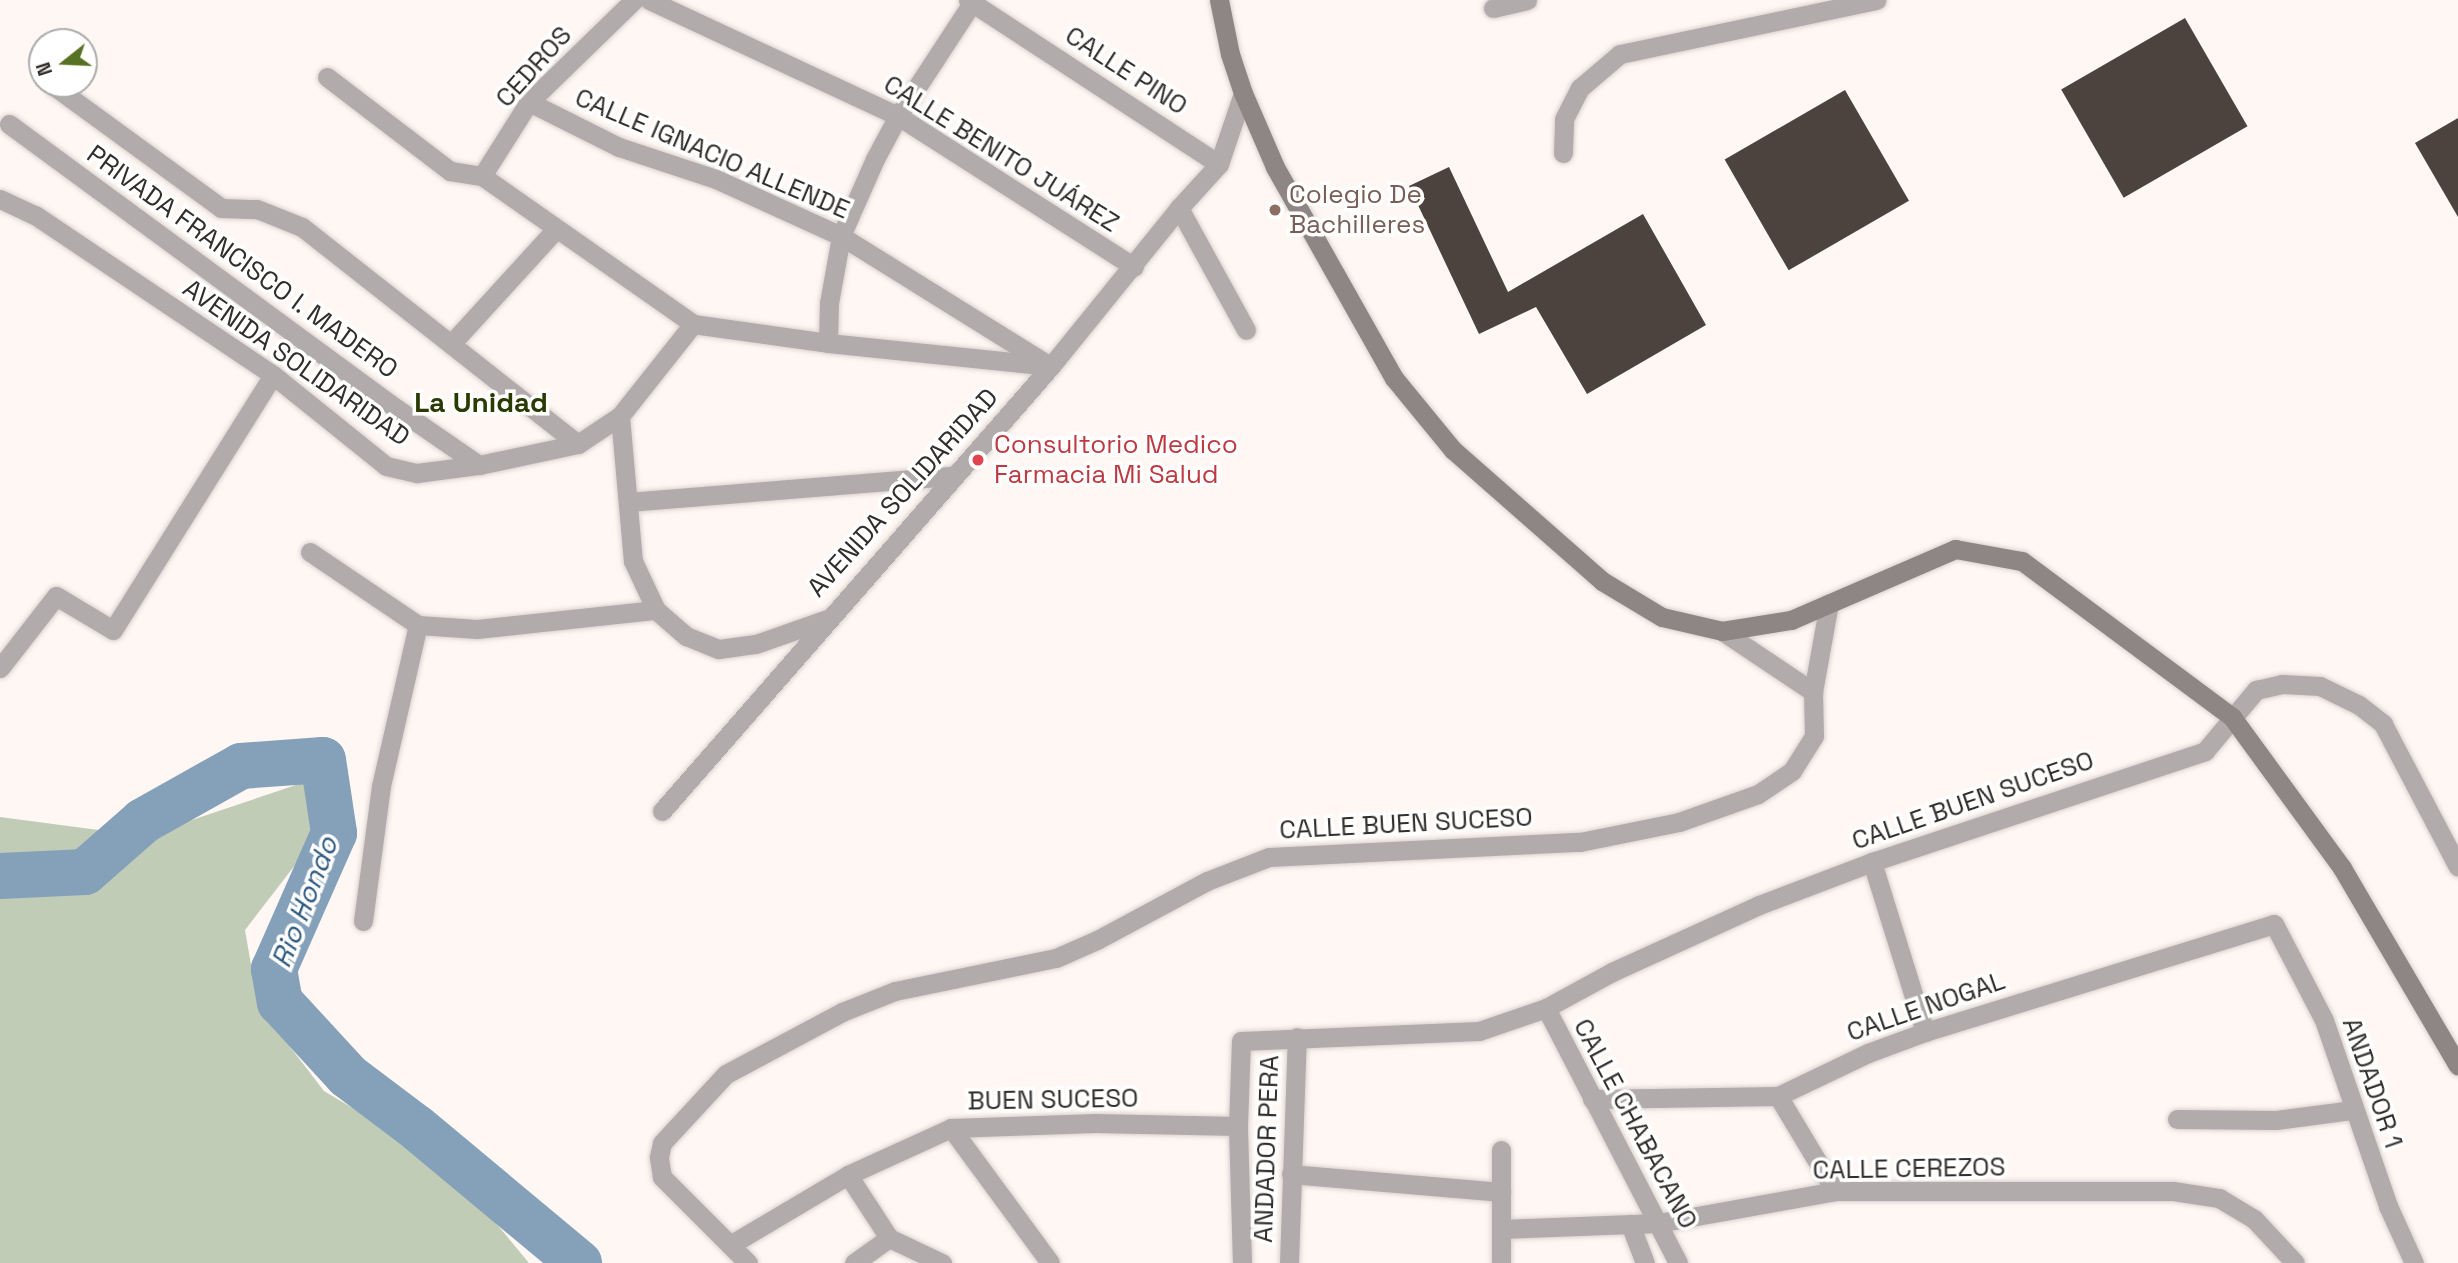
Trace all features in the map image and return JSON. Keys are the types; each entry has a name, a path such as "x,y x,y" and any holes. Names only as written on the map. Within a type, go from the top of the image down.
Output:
{"main road":[{"path":"1219,0 1230,54 1243,93 1275,167 1394,378 1453,450 1602,580 1662,617 1722,631 1791,620 1955,549 2022,561 2232,717 2342,867 2458,1066"}],"street":[{"name":"CEDROS","path":"482,176 529,102 634,0"},
{"name":"CALLE BENITO JUÁREZ","path":"649,0 898,116 1134,267"},
{"path":"1493,8 1527,0"},
{"path":"1563,153 1564,119 1580,88 1620,54 1876,0"},
{"path":"828,343 829,303 841,236 874,159 898,116 972,1"},
{"name":"CALLE PINO","path":"972,1 1219,164"},
{"path":"327,77 450,172 482,176 555,230 693,324 828,343 1051,366"},
{"name":"AVENIDA SOLIDARIDAD","path":"620,416 633,561 656,610 686,636 719,649 756,644 830,618 1051,366 1134,267 1179,208 1219,164 1243,93"},
{"path":"70,98 220,208 257,209 302,227 578,444"},
{"name":"CALLE IGNACIO ALLENDE","path":"529,102 619,147 716,179 841,236 1051,366"},
{"name":"PRIVADA FRANCISCO I. MADERO","path":"9,124 396,408 479,465"},
{"name":"AVENIDA SOLIDARIDAD","path":"0,199 35,215 273,374 386,466 417,473 479,465 578,444 620,416 693,324"},
{"path":"1179,208 1246,330"},
{"path":"451,344 555,230"},
{"path":"0,668 56,596 113,630 273,374"},
{"path":"628,502 953,476"},
{"path":"310,552 418,625 490,629 656,610"},
{"name":"CALLE BUEN SUCESO","path":"730,1245 662,1177 659,1157 662,1143 726,1074 842,1012 895,991 1056,958 1097,940 1207,881 1269,857 1580,842 1679,822 1758,794 1792,771 1814,736 1813,692 1829,603"},
{"path":"662,811 830,618"},
{"path":"363,921 381,786 418,625"},
{"path":"1722,631 1813,692"},
{"name":"CALLE BUEN SUCESO","path":"1238,1126 1241,1041 1479,1031 1546,1009 1612,972 1759,905 1872,862 2205,751 2256,690 2282,684 2320,686 2359,705 2383,724 2458,867"},
{"path":"1872,862 1925,1032"},
{"name":"CALLE NOGAL","path":"1592,1099 1777,1096 1868,1053 1925,1032 2274,924"},
{"name":"ANDADOR 1","path":"2274,924 2324,1020 2388,1206 2413,1263"},
{"name":"CALLE CHABACANO","path":"1546,1009 1678,1263"},
{"name":"ANDADOR PERA","path":"1289,1263 1297,1037"},
{"path":"1777,1096 1835,1191"},
{"path":"2177,1119 2276,1120 2353,1110"},
{"name":"BUEN SUCESO","path":"730,1245 848,1175 951,1128 1095,1123 1238,1126"},
{"path":"1238,1126 1242,1263"},
{"path":"951,1128 1050,1263"},
{"path":"1501,1150 1501,1263"},
{"path":"1291,1174 1501,1192"},
{"path":"848,1175 889,1238 943,1263"},
{"name":"CALLE CEREZOS","path":"1501,1229 1658,1223 1835,1191 2185,1192 2219,1198 2253,1219 2295,1263"},
{"path":"1630,1224 1645,1263"},
{"path":"854,1263 889,1238"},
{"path":"730,1245 748,1263"}],"green space":[{"path":"311,780 319,834 245,930 258,1005 324,1091 391,1131 461,1181 529,1263 0,1263 0,817 144,836"}],"building":[{"path":"2185,18 2248,126 2124,198 2061,90"},
{"path":"1845,90 1909,201 1789,270 1725,160"},
{"path":"2458,118 2458,217 2415,143"},
{"path":"1449,167 1508,292 1643,214 1706,325 1587,394 1536,307 1479,334 1409,186"}],"waterway":[{"name":"Rio Hondo","path":"0,876 85,872 143,821 241,766 323,760 334,833 274,969 280,1002 348,1076 417,1128 579,1263"}],"place":[{"name":"Colegio De Bachilleres","path":"1275,210"},
{"name":"Consultorio Medico Farmacia Mi Salud","path":"978,460"}],"district":[{"name":"La Unidad","path":"481,402"}]}
